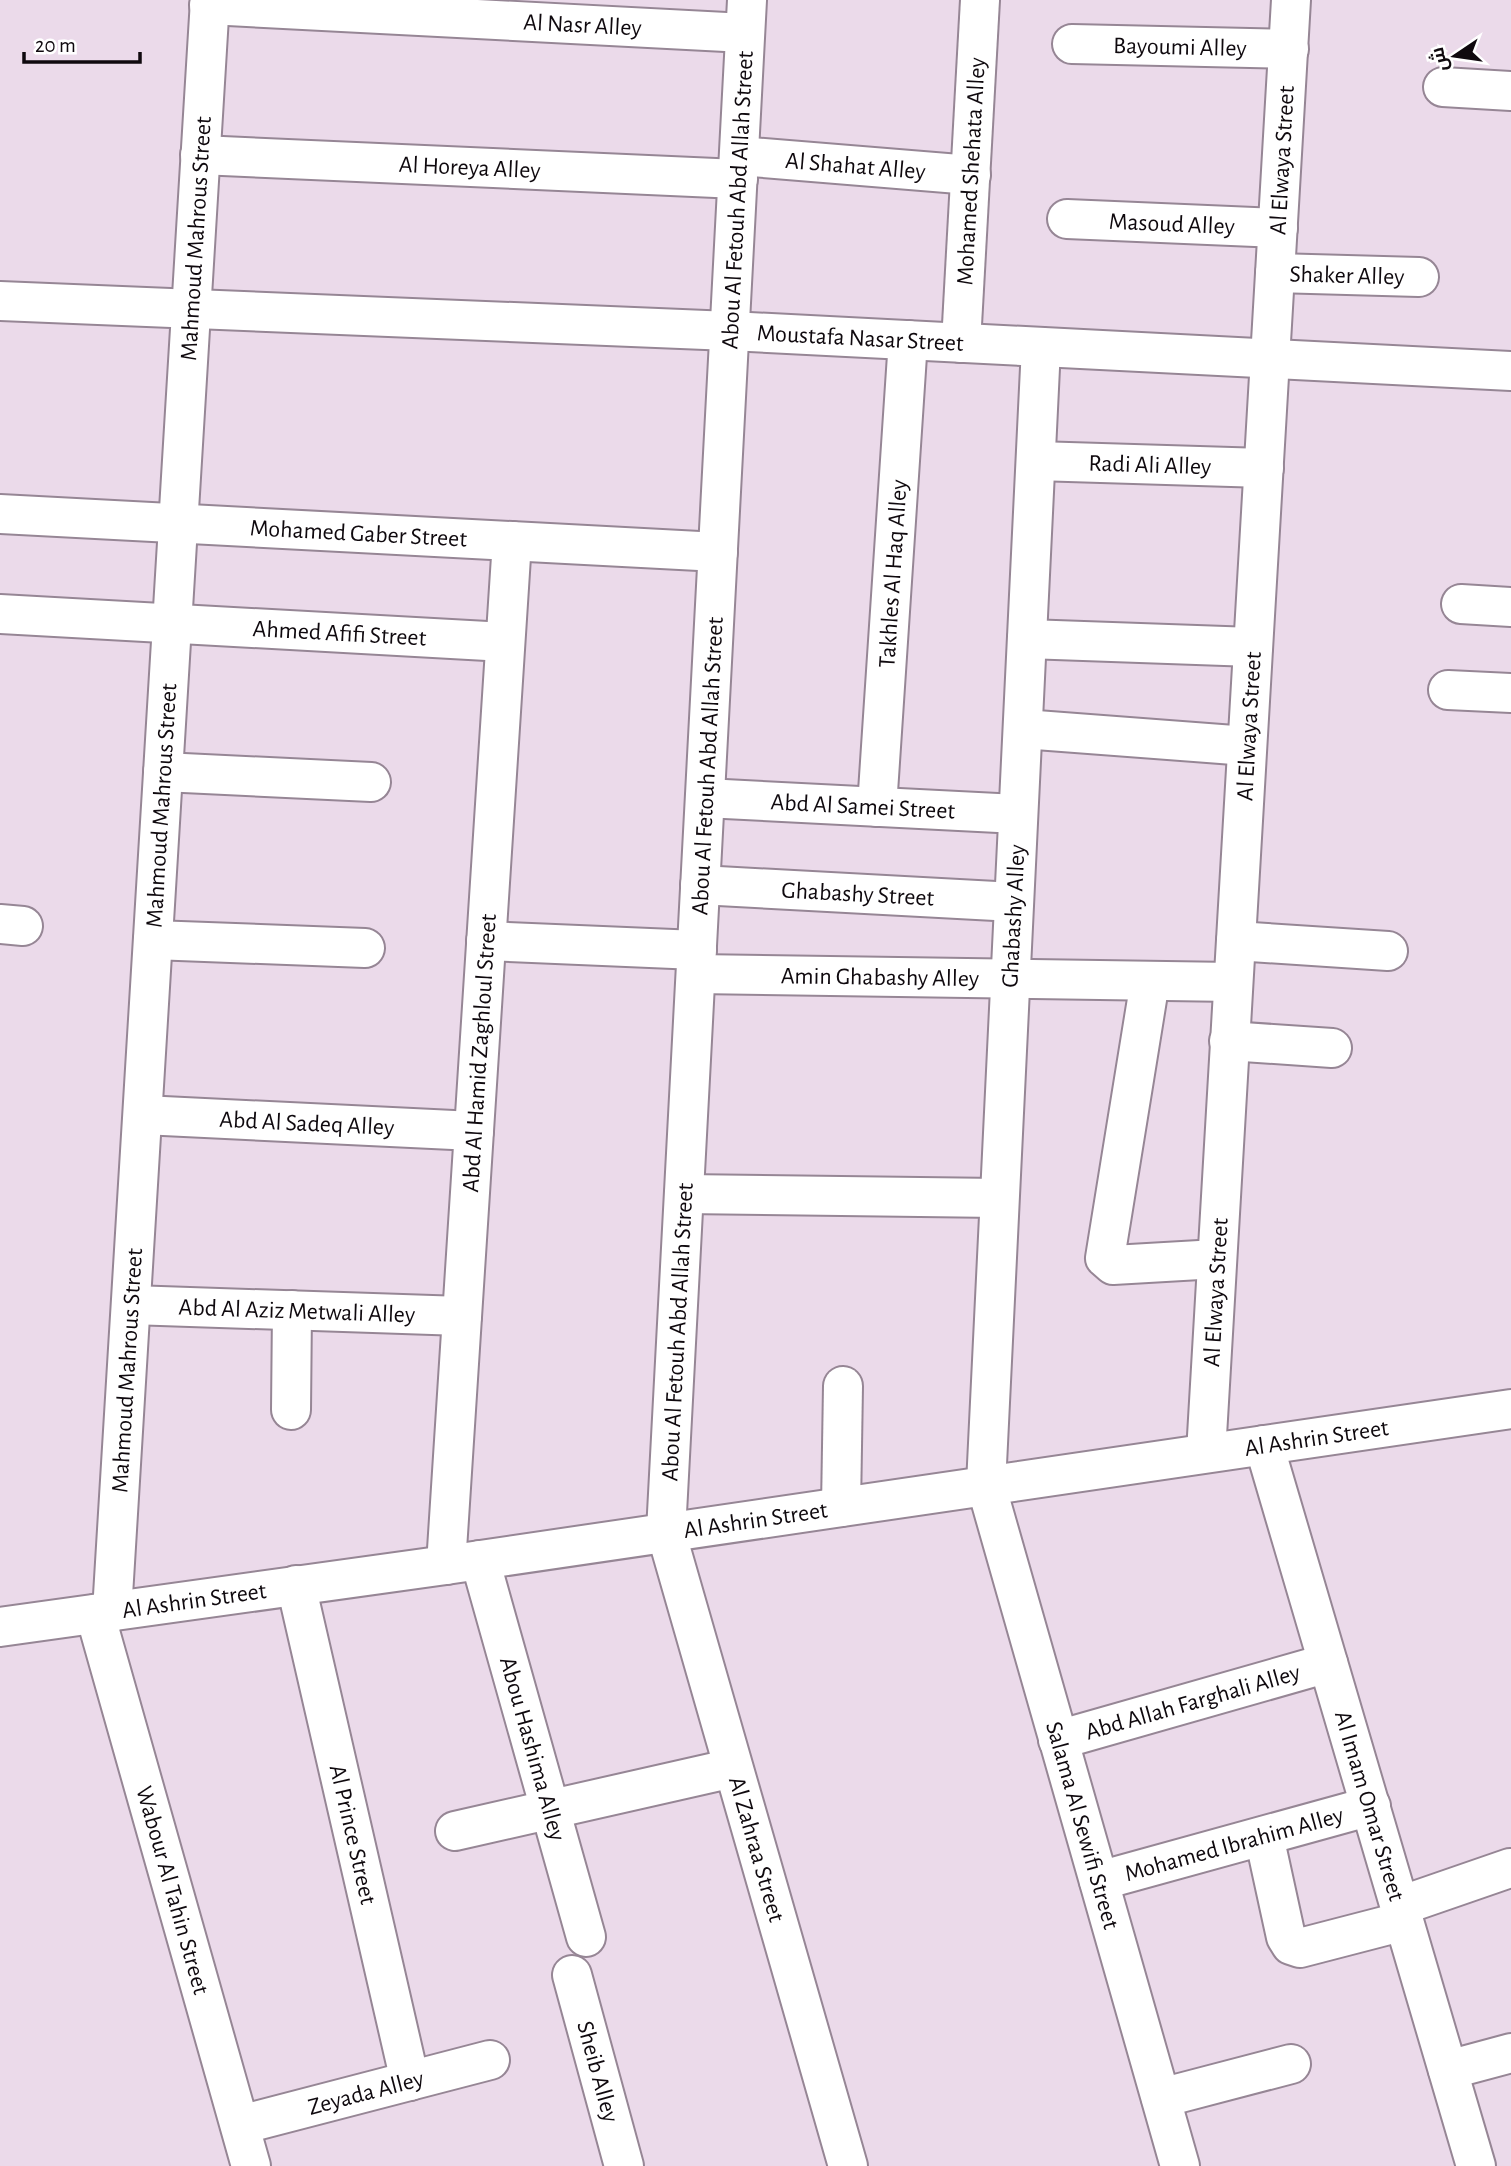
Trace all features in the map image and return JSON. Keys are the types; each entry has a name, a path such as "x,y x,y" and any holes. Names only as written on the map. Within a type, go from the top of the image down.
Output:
{"street":[{"name":"Mohamed Shehata Alley","path":"961,343 980,0"},
{"name":"Al Elwaya Street","path":"1206,1453 1291,0"},
{"name":"Al Nasr Alley","path":"209,3 746,16"},
{"name":"Mahmoud Mahrous Street","path":"103,1613 131,1305 209,3"},
{"name":"Abou Al Fetouh Abd Allah Street","path":"666,1532 746,16"},
{"name":"Bayoumi Alley","path":"1072,44 1289,50"},
{"path":"1443,87 1511,91"},
{"name":"Al Horeya Alley","path":"200,155 738,168"},
{"name":"Al Shahat Alley","path":"738,168 971,175"},
{"name":"Masoud Alley","path":"1067,219 1278,228"},
{"name":"Shaker Alley","path":"1275,273 1419,277"},
{"name":"Moustafa Nasar Street","path":"0,300 730,331 1511,372"},
{"name":"Takhles Al Haq Alley","path":"877,807 908,340"},
{"name":"Ghabashy Alley","path":"986,1485 1041,347"},
{"name":"Radi Ali Alley","path":"1036,461 1264,468"},
{"name":"Mohamed Gaber Street","path":"0,514 718,552"},
{"name":"Abd Al Hamid Zaghloul Street","path":"463,1562 462,1316 512,541"},
{"path":"1461,604 1511,607"},
{"name":"Ahmed Afifi Street","path":"0,614 505,642"},
{"path":"1027,639 1253,648"},
{"path":"1448,690 1511,692"},
{"path":"1023,729 1247,746"},
{"path":"163,772 371,782"},
{"name":"Abd Al Samei Street","path":"705,799 1018,814"},
{"name":"Ghabashy Street","path":"700,885 1014,902"},
{"path":"153,940 365,948"},
{"name":"Amin Ghabashy Alley","path":"486,940 696,962 1010,979 1233,982"},
{"path":"1236,941 1388,951"},
{"path":"1150,981 1105,1255 1107,1261 1113,1265 1217,1259"},
{"path":"1230,1041 1332,1048"},
{"name":"Abd Al Sadeq Alley","path":"142,1115 474,1131"},
{"path":"684,1194 999,1198"},
{"name":"Abd Al Aziz Metwali Alley","path":"131,1305 462,1316"},
{"path":"291,1410 292,1310"},
{"path":"841,1507 843,1386"},
{"name":"Al Ashrin Street","path":"0,1627 1511,1409"},
{"name":"Al Imam Omar Street","path":"1264,1445 1476,2166"},
{"name":"Salama Al Sewifi Street","path":"986,1485 1180,2166"},
{"name":"Al Zahraa Street","path":"666,1532 848,2166"},
{"name":"Abou Hashima Alley","path":"463,1562 551,1809 586,1937"},
{"name":"Al Prince Street","path":"296,1585 410,2081"},
{"name":"Wabour Al Tahin Street","path":"103,1613 251,2166"},
{"name":"Abd Allah Farghali Alley","path":"1058,1740 1328,1663"},
{"path":"455,1831 733,1768"},
{"name":"Mohamed Ibrahim Alley","path":"1099,1881 1371,1806"},
{"path":"1264,1836 1286,1937 1292,1945 1300,1948 1402,1913 1510,1868"},
{"name":"Sheib Alley","path":"572,1975 624,2166"},
{"path":"1448,2070 1511,2053"},
{"name":"Zeyada Alley","path":"240,2124 490,2060"},
{"path":"1161,2098 1291,2064"}]}
